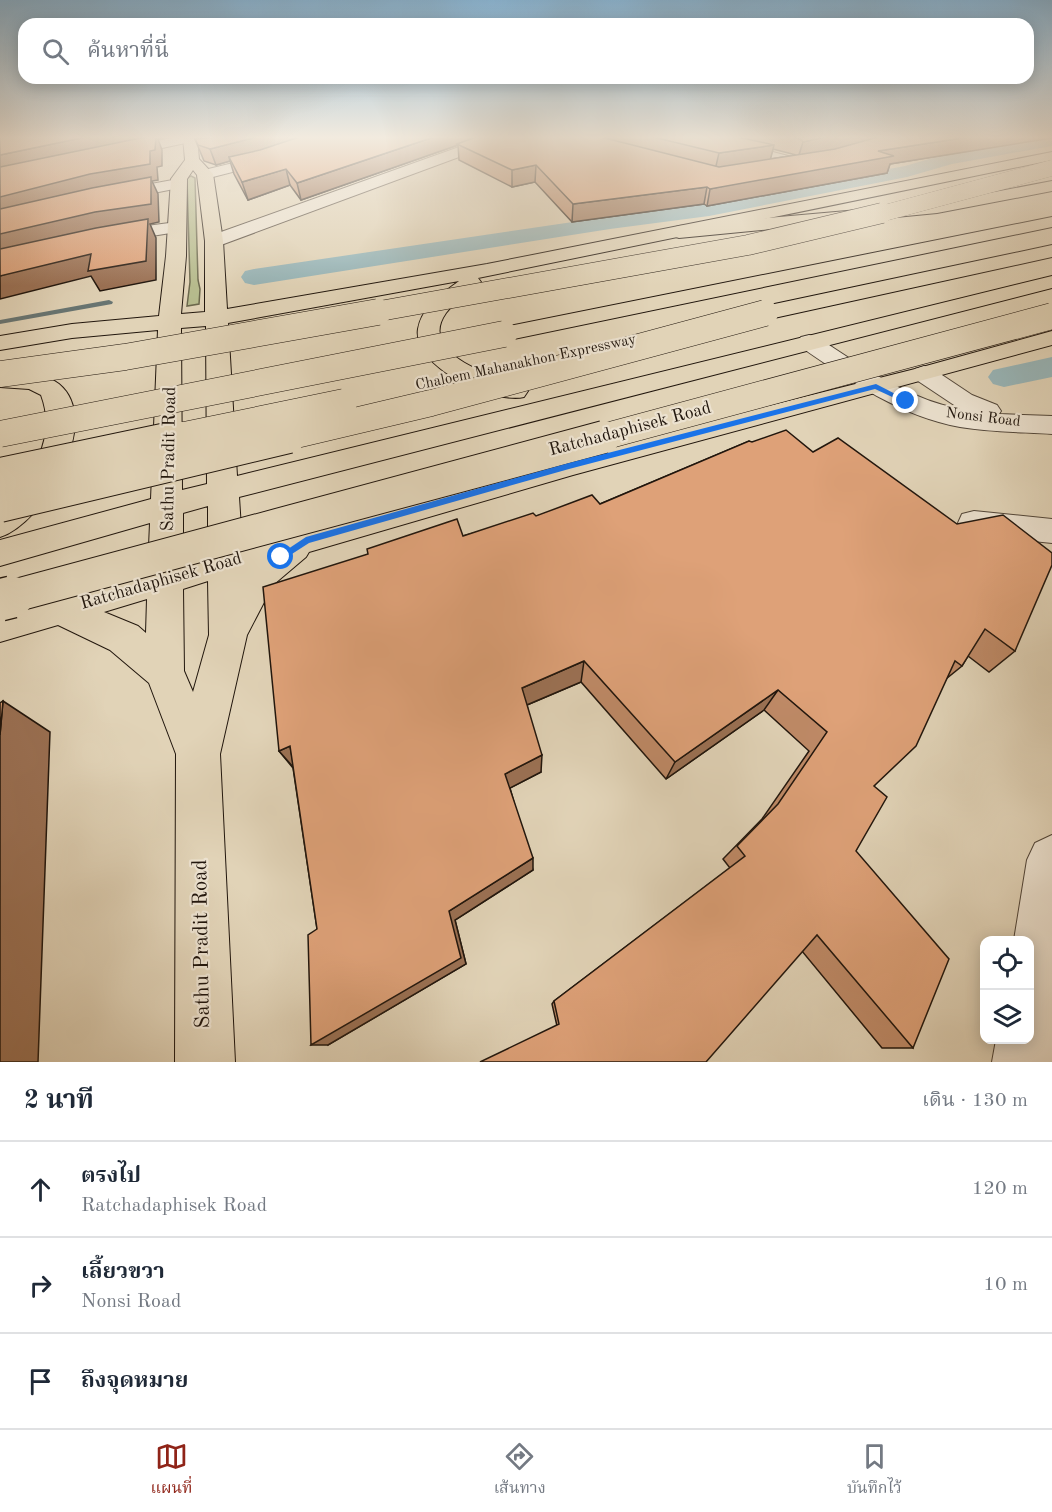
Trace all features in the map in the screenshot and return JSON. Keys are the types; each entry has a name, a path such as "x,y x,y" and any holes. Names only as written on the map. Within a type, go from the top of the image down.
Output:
{"main road":[{"name":"Sathu Pradit Road","path":"178,187 172,288 164,671 198,754"},
{"name":"Sathu Pradit Road","path":"205,1062 198,754 228,635 223,562 216,277 207,187"},
{"path":"0,375 217,318 487,270 902,187"},
{"path":"0,375 137,355 748,245 861,219 982,187"},
{"path":"679,232 937,208 1049,187"},
{"name":"Chaloem Mahanakhon Expressway","path":"0,434 1052,222"},
{"name":"Chaloem Mahanakhon Expressway","path":"0,474 765,314 1052,251"},
{"path":"487,270 442,305 433,316 429,327 433,348 451,367 476,380 509,390 588,398"},
{"path":"216,277 245,290 292,296 361,292"},
{"path":"0,553 221,491 766,352 1052,282"},
{"path":"72,331 138,308 172,288"},
{"path":"0,507 431,403 765,314"},
{"name":"Ratchadaphisek Road","path":"0,600 1052,316"},
{"path":"0,343 72,331 171,329"},
{"path":"0,417 504,334"},
{"name":"Ratchadaphisek Road","path":"0,626 569,466 924,375 1052,338"},
{"path":"706,430 766,352"},
{"path":"0,375 46,387 54,394 61,414 52,462 35,492 15,514 0,525"},
{"path":"228,635 244,600 260,575 306,540"},
{"path":"62,610 124,638 164,671"}],"street":[{"path":"99,198 164,187"},
{"path":"214,241 364,187"},
{"path":"88,242 177,227"},
{"name":"Nonsi Road","path":"809,342 876,387 922,408 948,416 1042,425"},
{"name":"Nonsi Road","path":"924,375 963,401 1042,425"},
{"path":"972,523 1052,531"},
{"path":"1032,990 1052,861"},
{"path":"1022,1062 1024,1044"}],"green space":[{"path":"187,187 195,187 199,304 187,306 190,282"}],"building":[{"path":"0,187 41,187 0,197"},
{"path":"151,187 151,204 95,212 0,234 0,209 92,188"},
{"path":"556,187 724,187 710,189 707,187 573,204"},
{"path":"148,219 146,261 88,271 91,254 0,276 0,249"},
{"path":"786,430 813,452 838,438 957,524 1003,515 1052,553 1052,565 1015,651 985,629 962,666 955,661 916,746 874,786 887,797 856,851 949,959 913,1048 817,935 706,1062 480,1062 559,1024 554,1001 745,856 737,846 778,804 827,732 778,690 675,762 584,661 522,688 542,755 505,774 533,858 449,911 461,958 311,1045 308,935 317,929 290,746 279,751 263,587 368,554 367,549 457,519 463,536 533,513 536,516 592,495 600,504 749,441 752,442"},
{"path":"3,701 0,735 0,703"}],"waterway":[{"path":"254,277 709,209 826,187"},
{"path":"0,322 109,302"},
{"path":"1004,377 1052,367"}],"route":[{"path":"281,557 306,540 569,466 876,387 906,401"}]}
